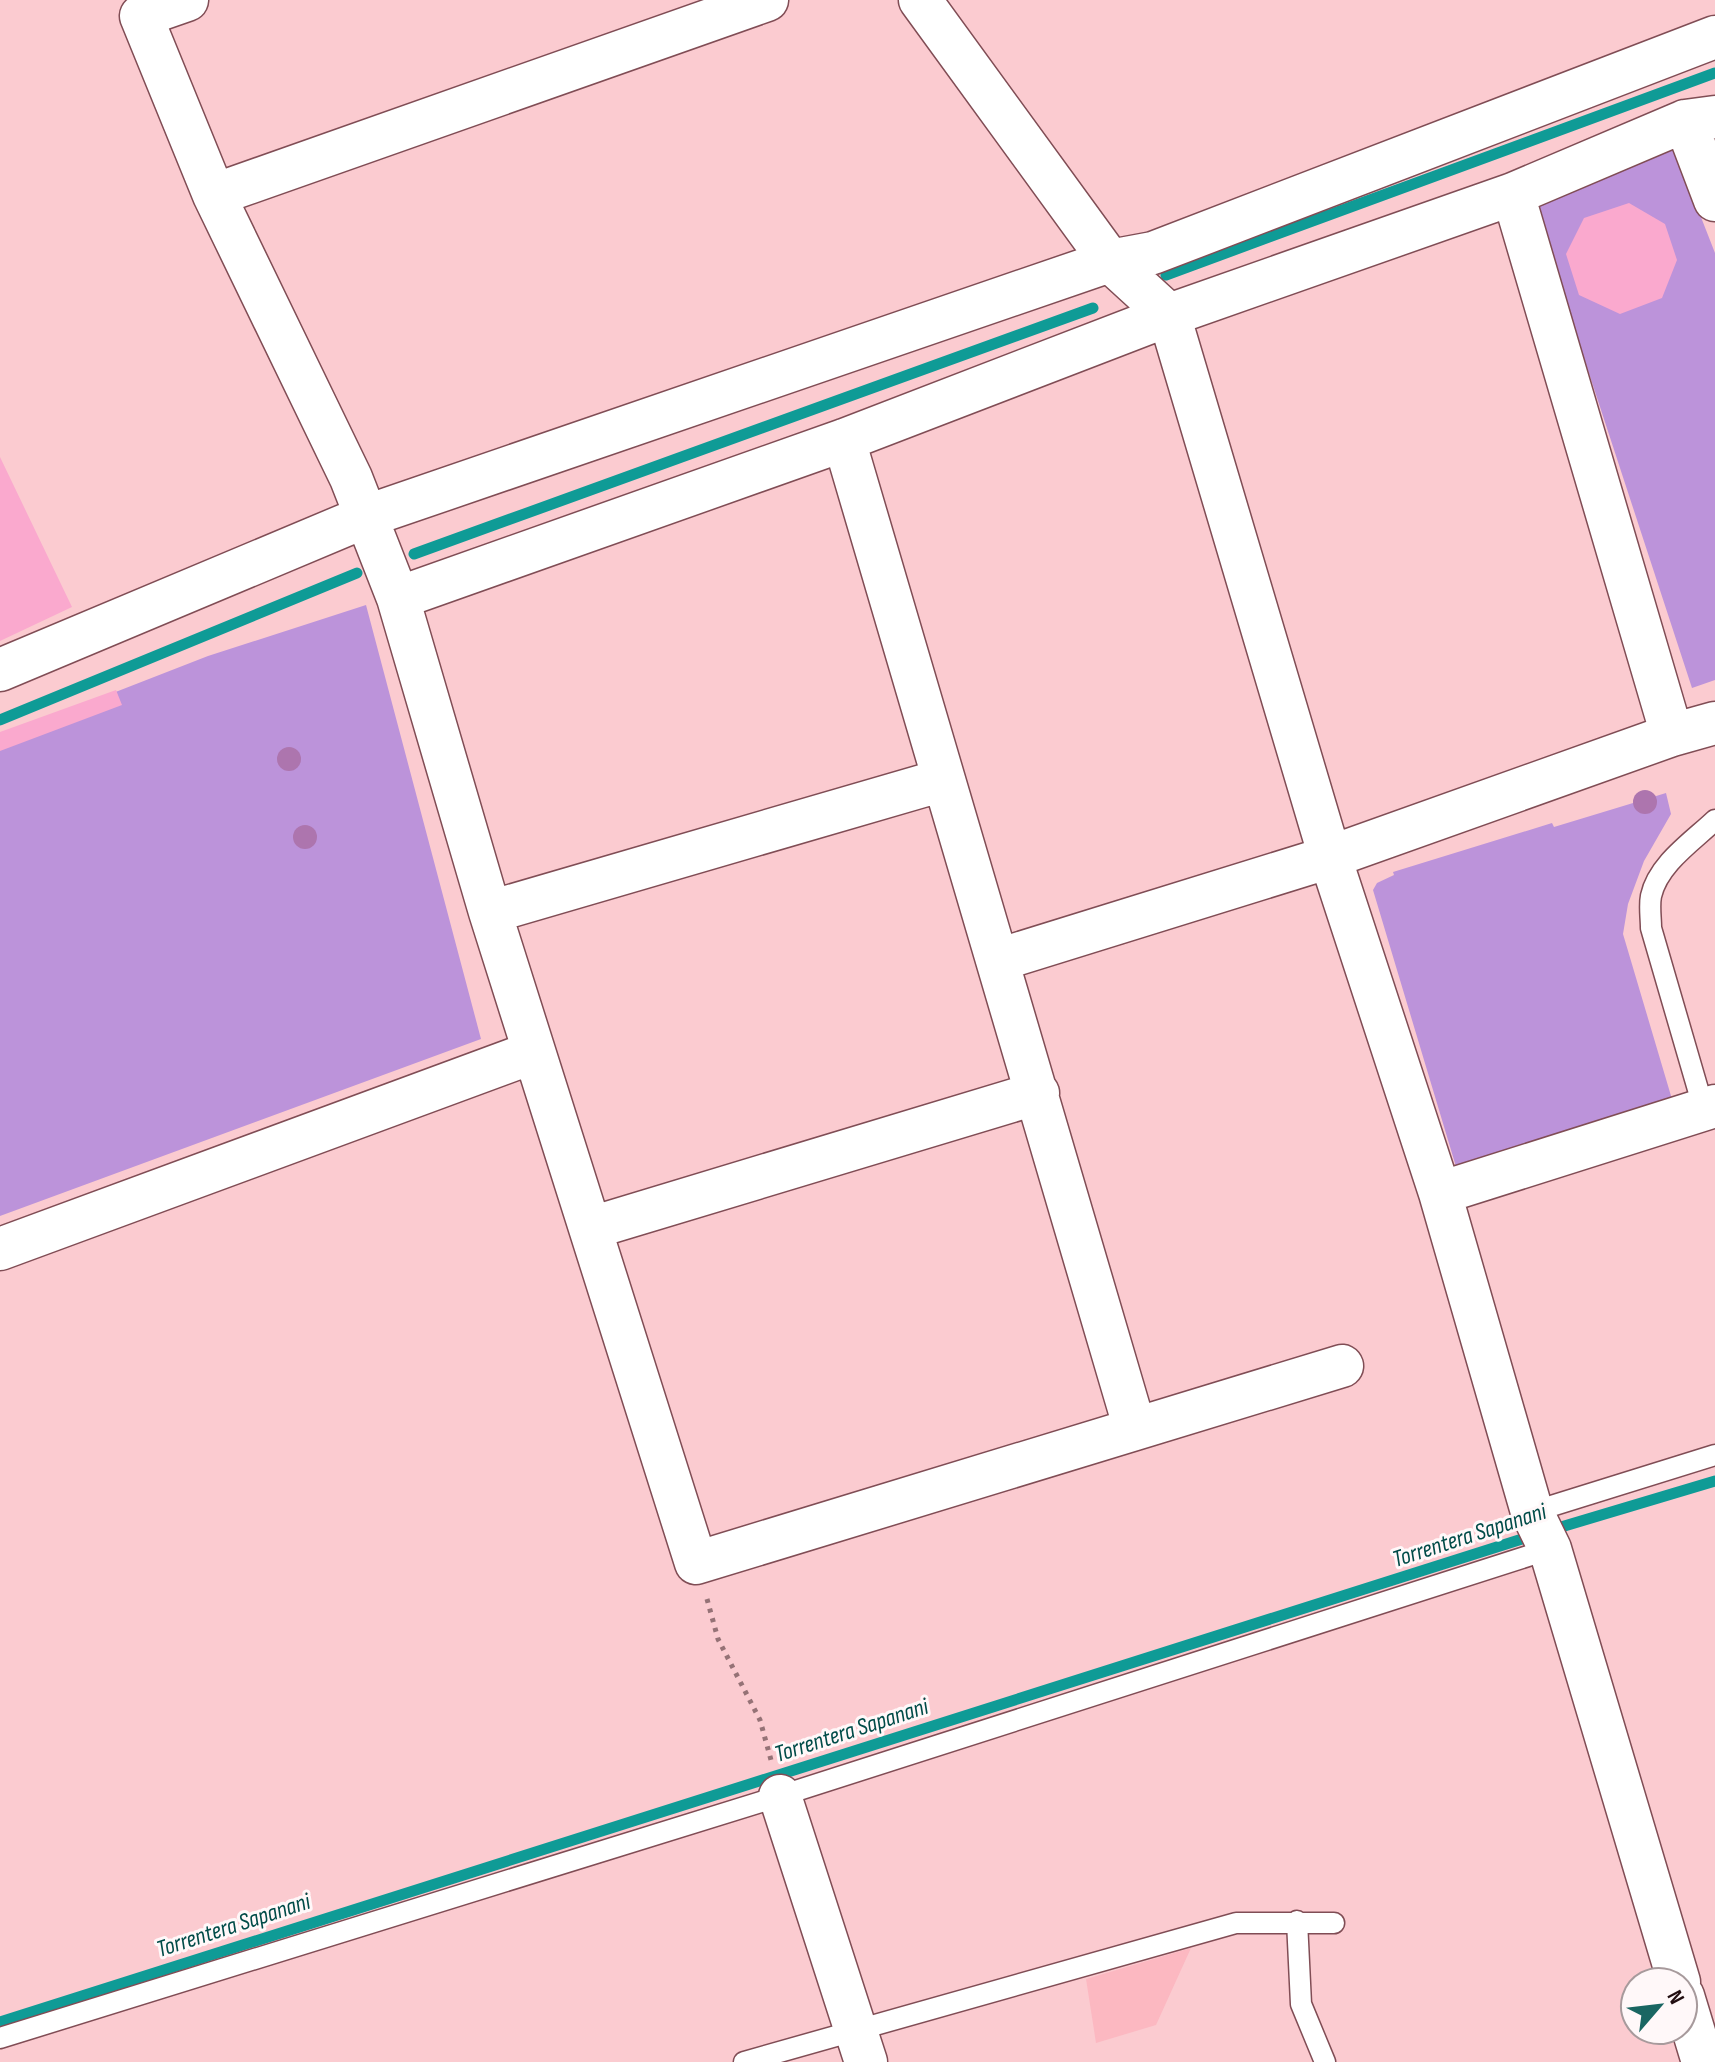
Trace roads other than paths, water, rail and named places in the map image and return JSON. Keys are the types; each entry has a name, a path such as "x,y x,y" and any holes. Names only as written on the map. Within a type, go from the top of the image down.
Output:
{"street":[{"path":"187,0 141,16 214,195 351,478 398,598 490,912 696,1563 1342,1366"},
{"path":"214,195 767,0"},
{"path":"920,0 1110,261 1169,315 1330,857 1440,1193 1532,1512 1550,1549 1674,1966"},
{"path":"0,670 367,516 1110,261 1153,253 1715,37"},
{"path":"398,598 844,440 1169,315 1513,194 1700,119 1715,200"},
{"path":"1513,194 1672,735"},
{"path":"844,440 1135,1429"},
{"path":"998,960 1330,857 1672,735 1715,723"},
{"path":"490,912 943,780"},
{"path":"0,1249 534,1052"},
{"path":"591,1228 1038,1093"},
{"path":"1440,1193 1709,1108"},
{"path":"780,1796 861,2046"}],"lane":[{"path":"1709,1108 1651,928 1650,898 1655,883 1670,862 1715,820"},
{"path":"1532,1512 1715,1455"},
{"path":"0,2038 780,1796 1550,1549"},
{"path":"1297,1921 1301,2004 1325,2062"},
{"path":"744,2062 861,2046 1236,1923 1334,1923"}],"waterway":[{"path":"1166,275 1715,73"},
{"path":"414,554 1093,308"},
{"path":"0,720 357,573"},
{"name":"Torrentera Sapanani","path":"0,2022 1541,1533 1715,1481"}]}
